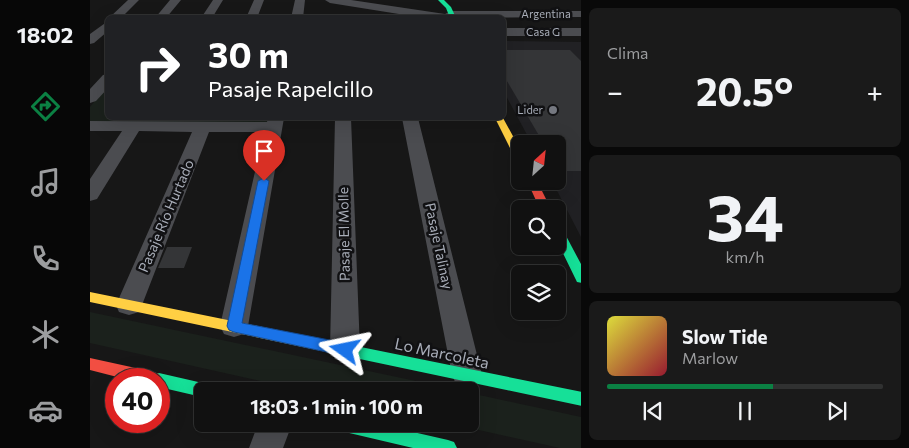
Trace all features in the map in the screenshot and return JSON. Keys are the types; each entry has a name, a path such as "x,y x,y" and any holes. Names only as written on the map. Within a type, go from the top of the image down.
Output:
{"street":[{"path":"117,15 134,0"},
{"path":"163,15 176,0"},
{"path":"208,15 218,0"},
{"path":"252,15 258,0"},
{"path":"298,15 300,0"},
{"name":"Argentina","path":"330,0 342,6 388,13 430,15"},
{"path":"439,0 450,15"},
{"name":"Argentina","path":"506,15 581,14"},
{"path":"90,41 105,27"},
{"name":"Casa G","path":"506,34 581,32"},
{"path":"90,41 105,44"},
{"path":"90,98 105,81"},
{"name":"Pasaje El Molle","path":"343,120 345,350"},
{"name":"Pasaje Talinay","path":"410,120 467,375"},
{"path":"500,120 511,141"},
{"path":"90,126 203,126 275,122 234,326"},
{"path":"90,195 134,126"},
{"name":"Pasaje Río Hurtado","path":"129,305 203,126"},
{"path":"566,247 581,276"},
{"name":"Lo Marcoleta","path":"90,297 581,399"},
{"path":"90,364 107,368"},
{"path":"170,383 194,388"},
{"path":"266,448 272,432"},
{"path":"379,432 448,448"}],"shaded area":[{"name":"Lider","path":"506,41 581,42 581,237 566,208 566,200 562,200 557,190 566,190 566,135 527,135 506,96"},
{"path":"105,88 105,120 268,120 267,124 90,122 90,107"},
{"path":"90,312 421,382 266,382 90,343"},
{"path":"479,395 581,417 581,448 560,448 479,430"}],"building":[{"name":"Lider","path":"506,50 570,50 581,61 581,171 566,171 566,135 539,135 506,79"},
{"path":"167,247 192,247 184,268 158,268"}],"traffic: fast":[{"path":"441,0 448,7 452,15"},
{"path":"566,248 581,277"},
{"path":"336,348 581,399"},
{"path":"170,383 194,388"},
{"path":"379,432 448,448"}],"traffic: slow":[{"path":"500,120 511,141"},
{"path":"90,297 336,348"}],"traffic: jam":[{"path":"536,190 542,200"},
{"path":"90,364 107,368"}],"place":[{"name":"Lider","path":"553,110"}],"route":[{"path":"264,181 234,326 345,350"}]}
